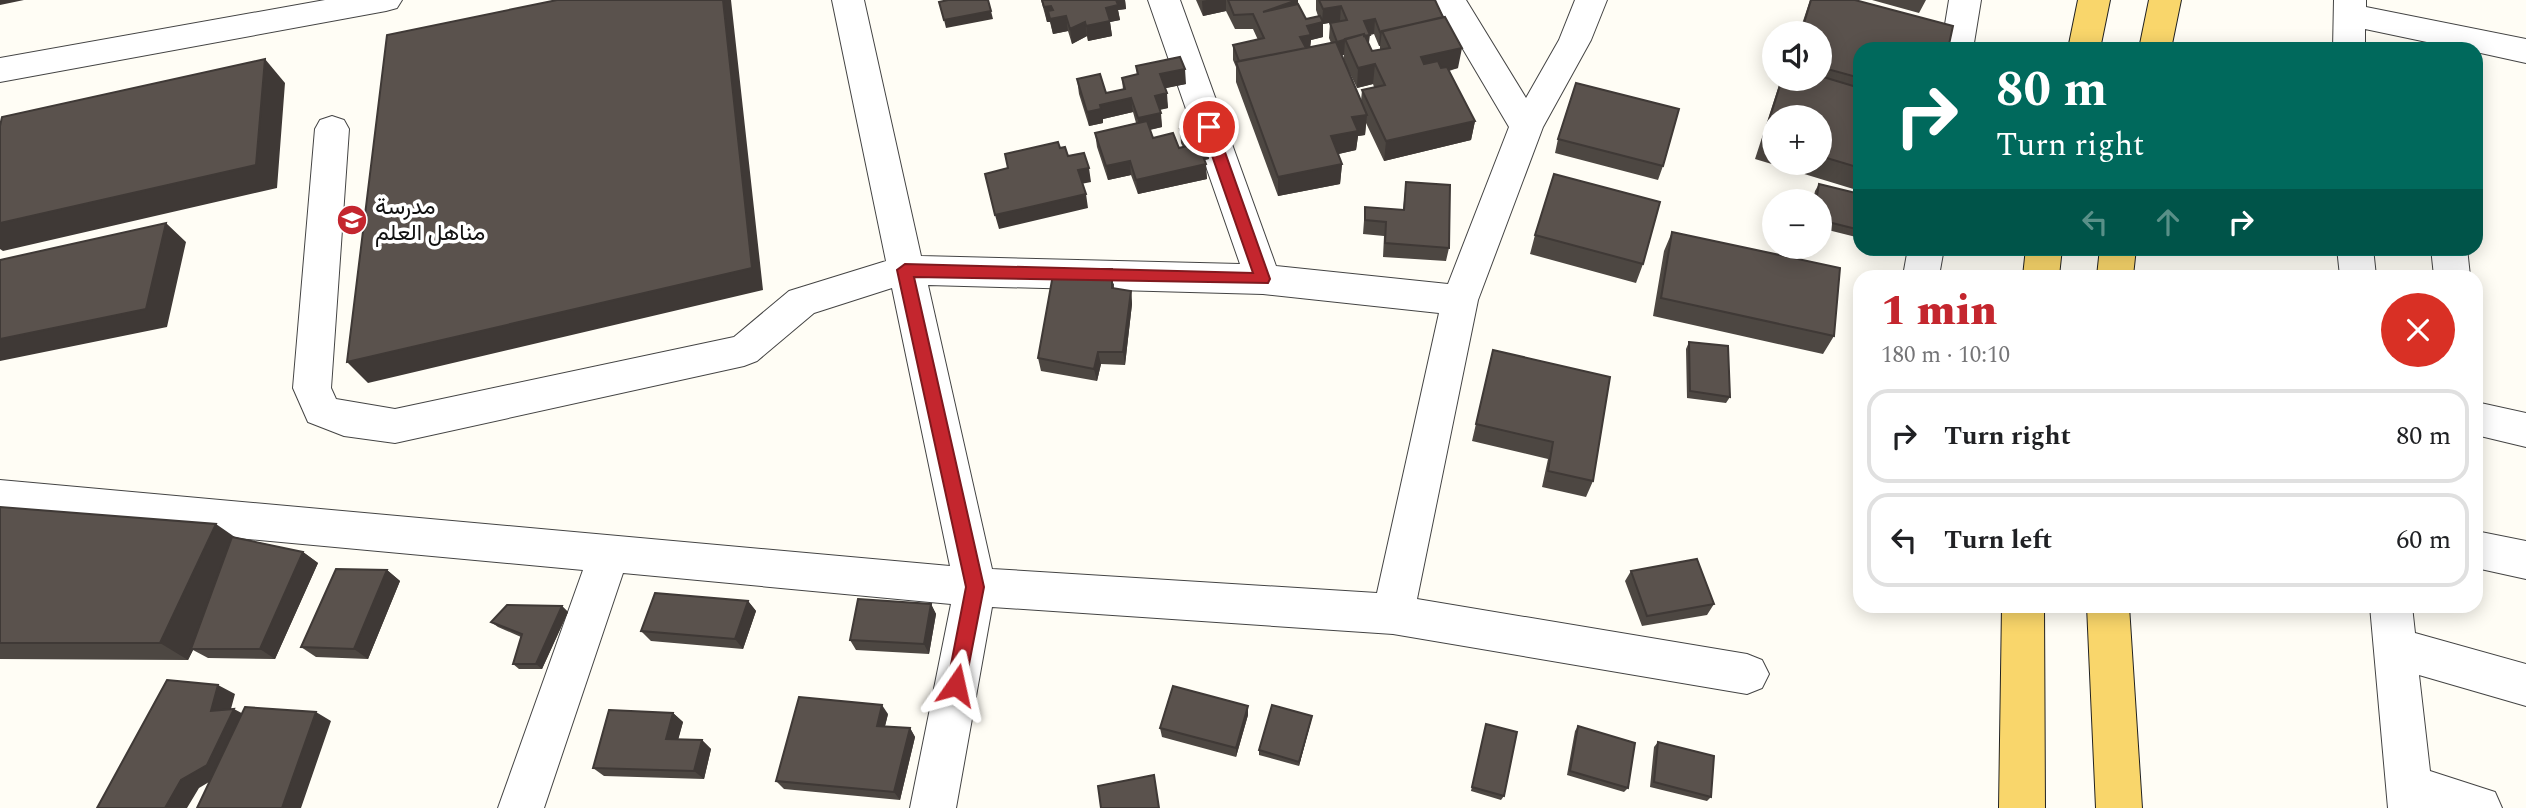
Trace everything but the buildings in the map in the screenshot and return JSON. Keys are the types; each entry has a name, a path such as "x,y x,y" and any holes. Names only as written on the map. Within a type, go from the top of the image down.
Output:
{"main road":[{"path":"2085,42 2094,0"},
{"path":"2156,42 2165,0"},
{"path":"2022,808 2023,613"},
{"path":"2108,613 2119,808"}],"street":[{"path":"0,70 386,0"},
{"path":"848,0 975,587 933,808"},
{"path":"1164,0 1263,279"},
{"path":"1450,0 1526,127"},
{"path":"1394,614 1460,300 1526,127 1575,40 1591,0"},
{"path":"1958,42 1965,0"},
{"path":"2349,42 2350,8 2424,40 2443,42"},
{"path":"2483,46 2526,51"},
{"path":"332,129 312,388 322,410 344,419 395,426 744,350 802,302 905,270 1263,279 1460,300"},
{"path":"2483,420 2526,430"},
{"path":"0,498 975,587 1394,614 1747,674"},
{"path":"2483,551 2526,560"},
{"path":"521,808 609,554"},
{"path":"2392,613 2410,798 2479,808"},
{"path":"2396,648 2526,685"}],"place":[{"name":"مدرسة مناهل العلم","path":"352,220"}],"route":[{"path":"956,685 975,587 905,270 1263,279 1209,127"}]}
